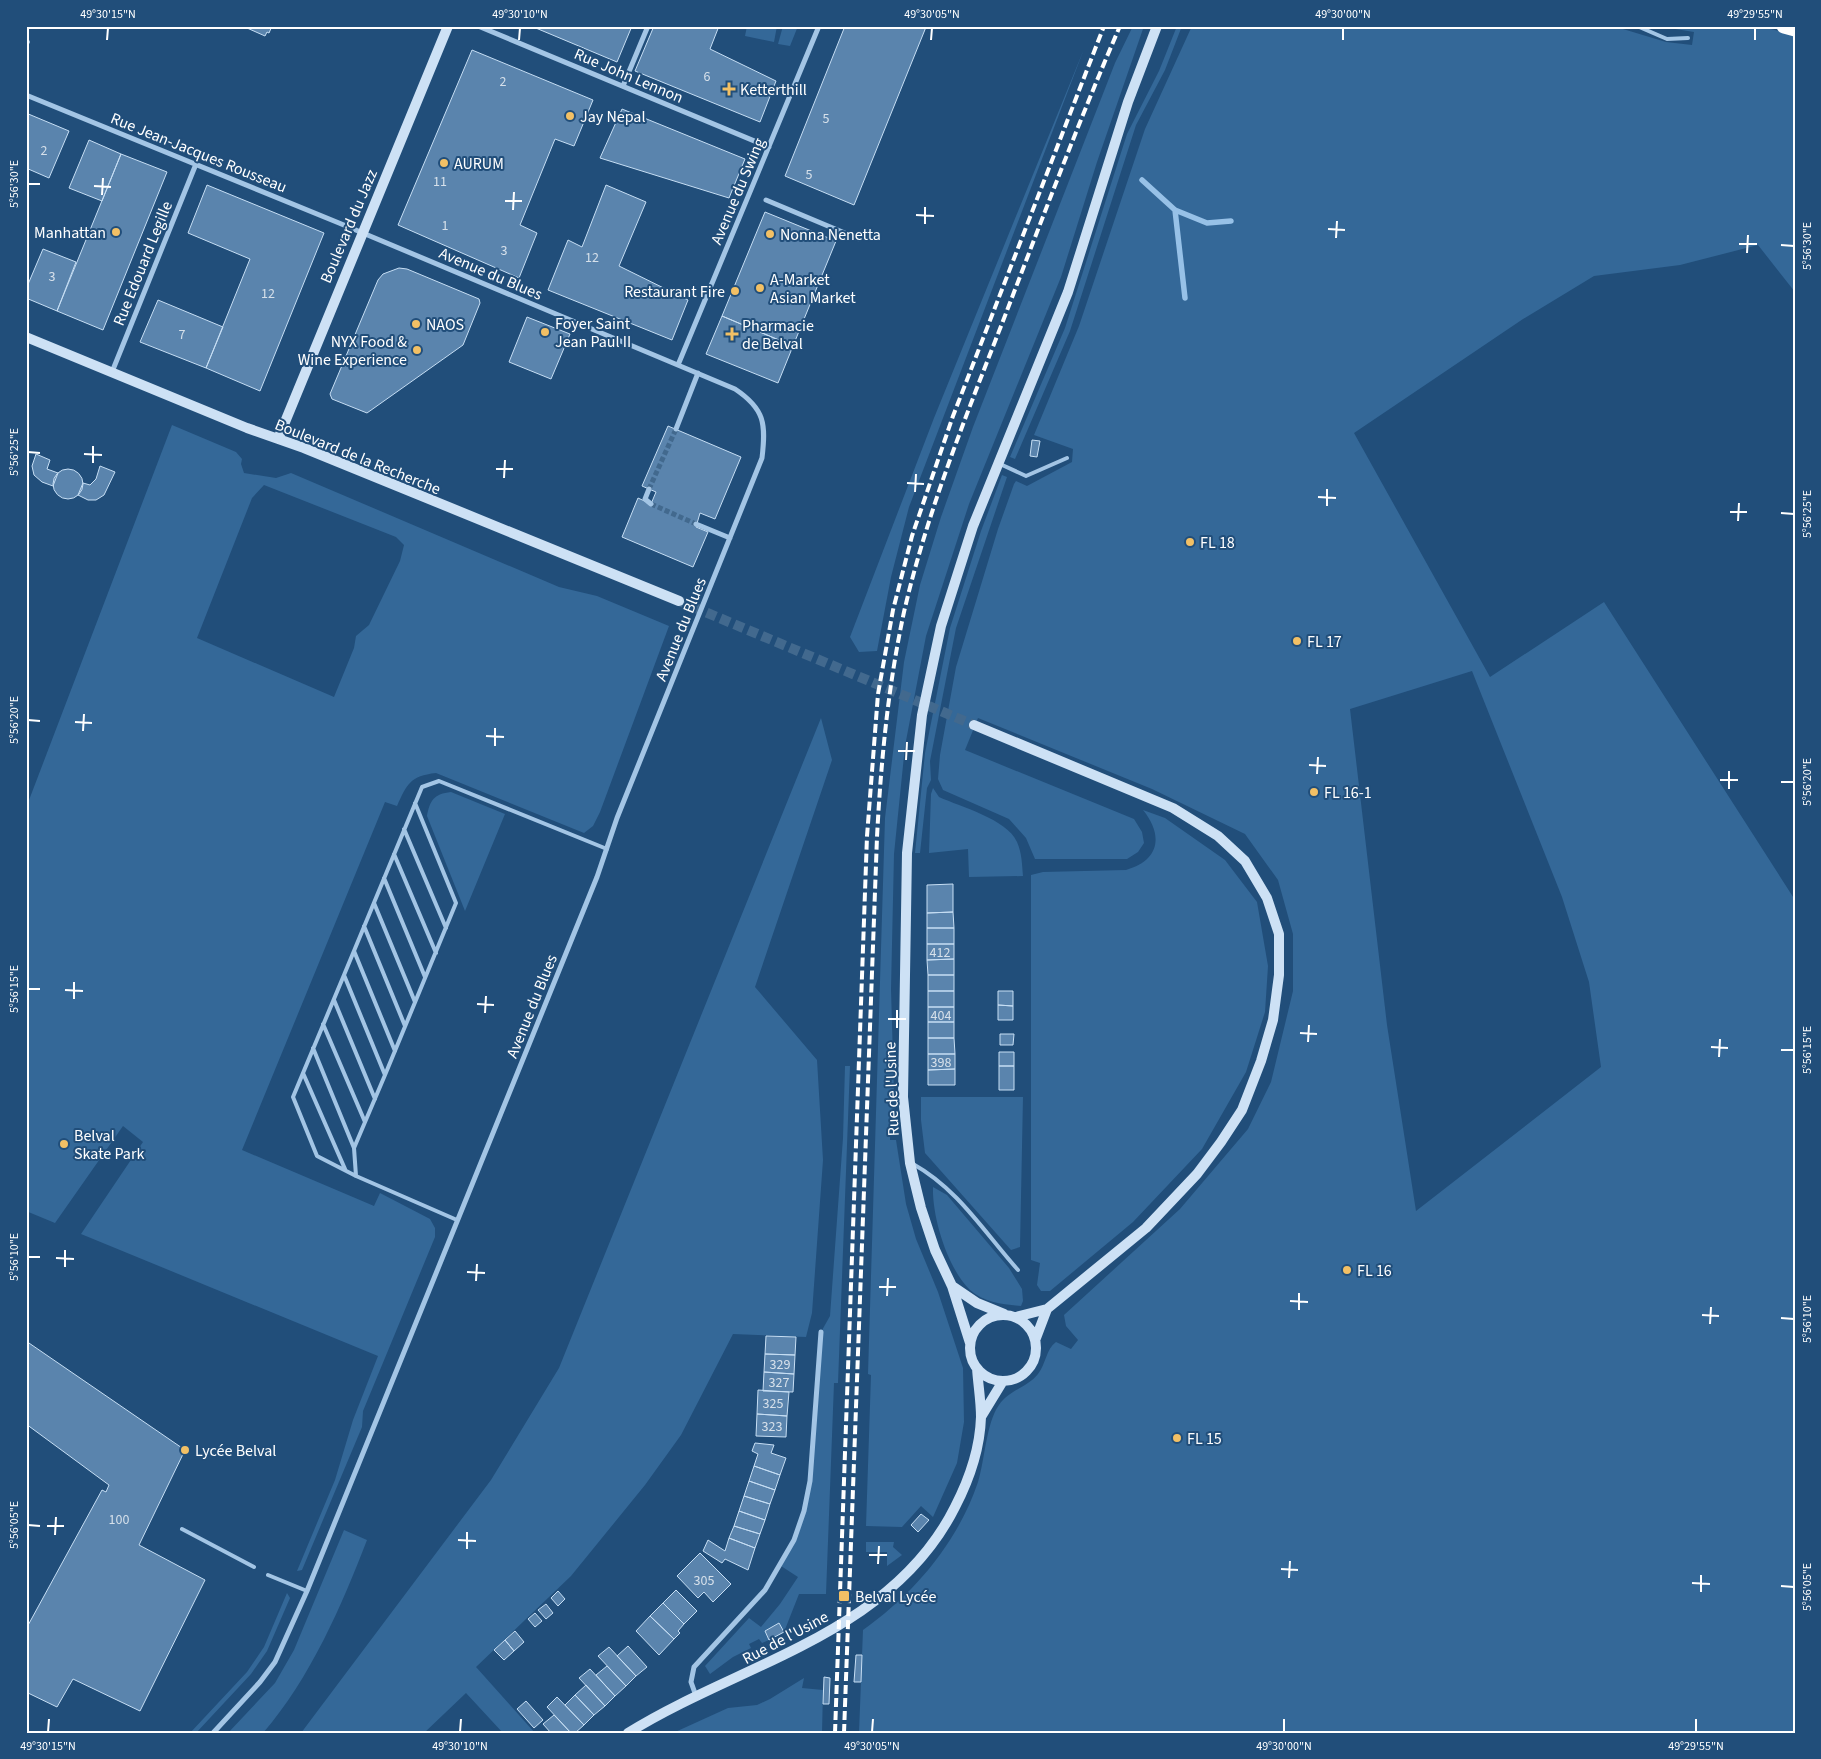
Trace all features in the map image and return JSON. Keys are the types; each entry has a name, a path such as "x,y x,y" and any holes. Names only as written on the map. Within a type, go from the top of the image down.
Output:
{"highway":[{"path":"1784,26 1795,29"}],"main road":[{"name":"Boulevard du Jazz","path":"278,439 448,26"},
{"name":"Rue de l'Usine","path":"970,1343 952,1286 935,1250 921,1208 910,1163 903,1097 906,853 922,715 941,626 973,526 1065,300 1128,102 1157,26"},
{"name":"Boulevard de la Recherche","path":"26,337 679,601"},
{"path":"974,726 1173,808 1218,836 1249,869 1267,898 1280,934 1279,975 1273,1020 1261,1061 1242,1110 1221,1142 1197,1174 1146,1228 1047,1309 1016,1317"},
{"name":"Rue de l'Usine","path":"952,1286 976,1303 1004,1314"},
{"path":"1036,1338 1028,1325 1016,1317 1004,1314 992,1316 982,1322 974,1331 970,1343 971,1356 977,1368 993,1380 1016,1379 1030,1368 1037,1351 1036,1338 1047,1309"},
{"name":"Rue de l'Usine","path":"628,1733 696,1696 806,1645 863,1610 908,1572 945,1528 967,1485 976,1450 981,1417 977,1368"},
{"name":"Rue de l'Usine","path":"981,1417 1003,1381"}],"street":[{"name":"Rue John Lennon","path":"478,26 769,147"},
{"path":"623,86 648,26"},
{"name":"Avenue du Swing","path":"678,365 819,26"},
{"name":"Rue Jean-Jacques Rousseau","path":"26,95 362,232"},
{"name":"Rue Edouard Legille","path":"112,372 196,164"},
{"name":"Avenue du Swing","path":"766,200 859,239"},
{"name":"Avenue du Blues","path":"213,1733 260,1682 275,1662 307,1591 607,849 616,818 762,458 764,436 761,417 752,400 735,389 362,232"},
{"path":"676,429 698,373"},
{"path":"649,489 645,499 651,504"},
{"path":"696,524 730,538"},
{"name":"Rue de l'Usine","path":"696,1696 691,1682 694,1667 765,1590 794,1540 804,1511 810,1481 821,1332"}],"lane":[{"path":"1636,26 1667,38 1688,38"},
{"path":"998,463 1026,476 1068,458"},
{"path":"457,1220 356,1176 317,1156 293,1098 303,1073 422,787 439,781 607,849"},
{"path":"354,1148 456,903 415,803"},
{"path":"404,829 446,928"},
{"path":"394,854 436,953"},
{"path":"384,878 425,977"},
{"path":"374,902 415,1002"},
{"path":"364,926 405,1026"},
{"path":"354,951 395,1051"},
{"path":"344,975 385,1075"},
{"path":"334,1000 374,1099"},
{"path":"324,1024 365,1122"},
{"path":"314,1048 354,1148 356,1176"},
{"path":"303,1073 345,1170"},
{"path":"910,1163 932,1175 952,1191 1018,1270"},
{"path":"182,1529 254,1567"},
{"path":"268,1575 307,1591"}],"shaded area":[{"path":"747,26 777,26 774,42 745,36"},
{"path":"783,26 798,26 790,46 778,44"},
{"path":"1133,26 1144,26 1097,162 1061,277 969,504 926,636 905,746 894,854 891,989 895,1130 890,1131 890,1140 896,1140 906,1204 916,1239 938,1292 963,1368 964,1422 957,1463 933,1517 921,1506 902,1527 866,1526 871,1375 868,1374 885,818 904,662 920,585 941,517 973,427 1115,63"},
{"path":"1177,26 1182,26 1165,70 1136,125 1070,331 1015,459 1010,457 1065,328 1127,134 1159,71"},
{"path":"1192,26 1613,26 1666,42 1692,45 1694,32 1657,26 1758,26 1795,35 1795,292 1758,245 1680,265 1594,276 1523,319 1354,433 1490,677 1604,602 1795,900 1795,1733 859,1733 863,1630 882,1616 917,1583 946,1546 959,1525 978,1482 988,1431 999,1405 1038,1374 1050,1349 1056,1342 1071,1349 1078,1340 1066,1326 1064,1315 1180,1209 1248,1129 1271,1082 1293,991 1293,934 1278,880 1245,834 1152,789 978,718 965,750 1134,819 1142,832 1144,843 1138,852 1127,859 1035,859 1026,838 1009,819 943,790 938,779 940,755 956,667 998,529 1014,484 1016,481 1027,486 1072,462 1073,449 1034,435 1079,326 1145,129","holes":["1472,671 1562,897 1589,982 1601,1067 1416,1211 1387,1025 1350,709"]},
{"path":"1084,49 909,507 891,577 877,651 859,652 850,637 934,418"},
{"path":"172,425 236,452 242,459 241,464 244,473 276,478 291,473 559,587 597,596 669,626 600,812 593,826 584,833 436,773 420,776 410,782 397,806 385,802 242,1150 374,1206 380,1193 430,1219 435,1228 435,1237 363,1411 362,1427 302,1570 297,1571 335,1480 353,1420 378,1356 81,1234 143,1142 123,1126 55,1223 26,1211 26,808","holes":["264,485 396,537 404,545 400,561 369,625 356,636 354,648 334,697 197,638 252,498"]},
{"path":"1002,475 1007,477 956,628 930,761 931,780 927,788 920,853 915,853 925,753 950,628 981,531"},
{"path":"821,718 832,760 755,987 817,1060 823,1160 812,1313 806,1337 733,1334 681,1435 645,1485 571,1576 476,1667 535,1733 503,1733 466,1693 424,1733 301,1733 491,1480 559,1368"},
{"path":"933,788 939,797 994,820 1012,834 1020,850 1023,876 969,877 968,849 929,853 931,794"},
{"path":"451,792 505,814 465,911 427,816 431,802 437,796"},
{"path":"1143,810 1165,818 1225,860 1257,902 1268,966 1265,1012 1246,1072 1202,1149 1133,1222 1050,1291 1041,1291 1037,1285 1040,1263 1031,1260 1031,875 1043,872 1126,870 1137,866 1151,854 1156,838 1150,820"},
{"path":"845,1066 850,1066 838,1383 834,1383 826,1594 799,1594 784,1632 779,1623 765,1631 769,1640 762,1643 759,1639 749,1644 751,1648 733,1657 710,1674 705,1666 749,1618 761,1627 780,1604 798,1577 781,1566 793,1539 802,1510 813,1452 821,1332 830,1316 843,1138"},
{"path":"921,1097 1023,1097 1020,1247 1011,1250 925,1153 921,1120"},
{"path":"933,1187 947,1195 1009,1268 1022,1289 1023,1301 1021,1306 981,1298 962,1281 948,1256 938,1228"},
{"path":"344,1530 367,1540 336,1615 310,1665 296,1689 263,1733 228,1733 275,1683 294,1650"},
{"path":"866,1542 894,1542 893,1547 902,1555 887,1566 887,1552 866,1552"},
{"path":"287,1593 290,1598 267,1651 251,1674 196,1733 190,1733 247,1672 264,1647"},
{"path":"804,1678 802,1688 823,1690 822,1733 673,1733 728,1708 757,1705"}],"building":[{"path":"248,26 272,26 269,33 267,32 265,36 247,28"},
{"path":"531,26 632,26 617,62"},
{"path":"654,26 719,26 710,49 776,81 760,122 635,71"},
{"path":"845,26 926,27 854,205 785,176"},
{"path":"472,50 593,100 574,146 555,139 520,225 537,233 519,278 398,225"},
{"path":"622,109 745,159 729,198 600,158"},
{"path":"26,113 69,131 49,178 26,168"},
{"path":"89,140 121,154 102,201 69,188"},
{"name":"Manhattan","path":"121,154 167,172 103,330 57,311"},
{"path":"207,185 324,233 260,391 206,368 250,259 188,233"},
{"path":"606,185 646,202 619,266 688,300 672,340 548,290 568,240 582,247"},
{"path":"765,212 836,241 793,346 722,316"},
{"path":"43,249 76,262 57,311 26,298 26,289"},
{"name":"NAOS","path":"399,268 407,269 479,299 480,303 463,345 367,413 332,399 330,394 378,280 383,274"},
{"path":"158,300 223,327 206,368 140,342"},
{"path":"722,316 793,346 778,383 706,354"},
{"path":"527,317 570,334 551,379 509,362"},
{"path":"668,426 741,457 715,519 700,513 696,527 708,532 693,567 622,537 638,498 651,504 656,492 642,486"},
{"path":"1032,440 1040,441 1037,457 1030,456"},
{"path":"36,454 50,460 47,469 58,473 53,486 42,482 34,475 32,466"},
{"path":"100,466 115,472 104,495 96,500 88,500 78,495 83,483 90,485 96,479"},
{"path":"68,469 74,470 82,478 82,490 74,498 68,499 62,498 54,490 53,484 54,478 62,470"},
{"path":"953,884 953,912 927,913 927,885"},
{"path":"953,912 954,928 927,928 927,913"},
{"path":"927,928 954,928 954,944 927,944"},
{"path":"927,944 954,944 954,959 927,960"},
{"path":"954,959 954,975 928,975 927,960"},
{"path":"928,975 954,975 954,991 928,991"},
{"path":"928,991 954,991 954,1007 928,1007"},
{"path":"998,991 1013,991 1013,1006 998,1005"},
{"path":"998,1005 1013,1006 1013,1020 998,1020"},
{"path":"928,1007 954,1007 954,1022 928,1022"},
{"path":"928,1022 954,1022 954,1038 928,1038"},
{"path":"1000,1034 1014,1034 1013,1045 1000,1045"},
{"path":"928,1038 954,1038 955,1054 928,1054"},
{"path":"999,1052 1014,1052 1014,1066 999,1066"},
{"path":"928,1054 955,1054 955,1069 928,1070"},
{"path":"999,1066 1014,1066 1014,1090 999,1090"},
{"path":"955,1069 955,1085 928,1085 928,1070"},
{"path":"766,1336 796,1337 795,1355 765,1354"},
{"name":"Lycée Belval","path":"26,1341 185,1450 139,1545 205,1580 140,1711 73,1679 57,1707 26,1692 26,1629 102,1490 106,1492 109,1485 26,1424"},
{"path":"765,1354 795,1355 794,1374 764,1372"},
{"path":"764,1372 794,1374 793,1392 763,1391"},
{"path":"758,1390 789,1392 787,1416 757,1414"},
{"path":"757,1414 787,1416 786,1437 756,1436"},
{"path":"755,1443 774,1445 771,1453 786,1458 780,1475 754,1466 758,1454 752,1451"},
{"path":"754,1466 780,1475 775,1490 749,1481"},
{"path":"749,1481 775,1490 770,1504 744,1496"},
{"path":"744,1496 770,1504 765,1520 739,1511"},
{"path":"739,1511 765,1520 760,1534 734,1526"},
{"path":"921,1514 929,1520 918,1532 911,1525"},
{"path":"734,1526 760,1534 755,1548 729,1538"},
{"path":"729,1538 755,1548 748,1570 725,1559 722,1563 703,1551 708,1540 725,1551"},
{"path":"700,1553 731,1584 713,1602 704,1592 698,1598 677,1576"},
{"path":"676,1590 697,1611 684,1624 663,1603"},
{"path":"558,1591 565,1599 558,1606 551,1598"},
{"path":"663,1603 684,1624 678,1631 680,1633 674,1639 650,1616"},
{"path":"546,1604 553,1613 546,1619 538,1610"},
{"path":"535,1613 542,1621 535,1627 528,1619"},
{"path":"650,1616 674,1639 659,1655 636,1631"},
{"path":"779,1623 784,1632 769,1640 765,1631"},
{"path":"515,1631 524,1642 514,1651 505,1640"},
{"path":"505,1640 514,1651 504,1660 494,1650"},
{"path":"628,1646 647,1667 636,1676 617,1656"},
{"path":"609,1647 636,1676 626,1686 598,1656"},
{"path":"856,1655 862,1655 861,1682 854,1682"},
{"path":"607,1666 626,1686 615,1696 596,1675"},
{"path":"590,1669 615,1696 605,1706 579,1678"},
{"path":"824,1677 830,1678 829,1704 823,1704"},
{"path":"586,1685 605,1706 594,1715 575,1695"},
{"path":"575,1695 594,1715 584,1725 565,1705"},
{"path":"557,1697 584,1725 575,1733 571,1733 547,1707"},
{"path":"526,1701 543,1720 534,1728 517,1709"},
{"path":"554,1715 571,1733 551,1733 543,1724"}],"waterway":[{"path":"1142,180 1175,210 1207,223 1231,221"},
{"path":"1175,210 1185,298"}],"tunnel":[{"path":"649,489 676,429"},
{"path":"651,504 696,524"},
{"path":"679,601 974,725"}],"railway":[{"path":"835,1733 867,836 878,694 893,610 912,536 953,416 1104,26"},
{"path":"844,1733 877,837 883,752 898,640 913,575 948,465 1060,173 1120,26"}],"place":[{"name":"Ketterthill","path":"729,89"},
{"name":"Jay Nepal","path":"570,116"},
{"name":"AURUM","path":"444,163"},
{"name":"Manhattan","path":"116,232"},
{"name":"Nonna Nenetta","path":"770,234"},
{"name":"A-Market Asian Market","path":"760,288"},
{"name":"Restaurant Fire","path":"735,291"},
{"name":"NAOS","path":"416,324"},
{"name":"Foyer Saint Jean Paul II","path":"545,332"},
{"name":"Pharmacie de Belval","path":"732,334"},
{"name":"NYX Food & Wine Experience","path":"417,350"},
{"name":"FL 18","path":"1190,542"},
{"name":"FL 17","path":"1297,641"},
{"name":"FL 16-1","path":"1314,792"},
{"name":"Belval Skate Park","path":"64,1144"},
{"name":"FL 16","path":"1347,1270"},
{"name":"FL 15","path":"1177,1438"},
{"name":"Lycée Belval","path":"185,1450"},
{"name":"Belval Lycée","path":"844,1596"}]}
